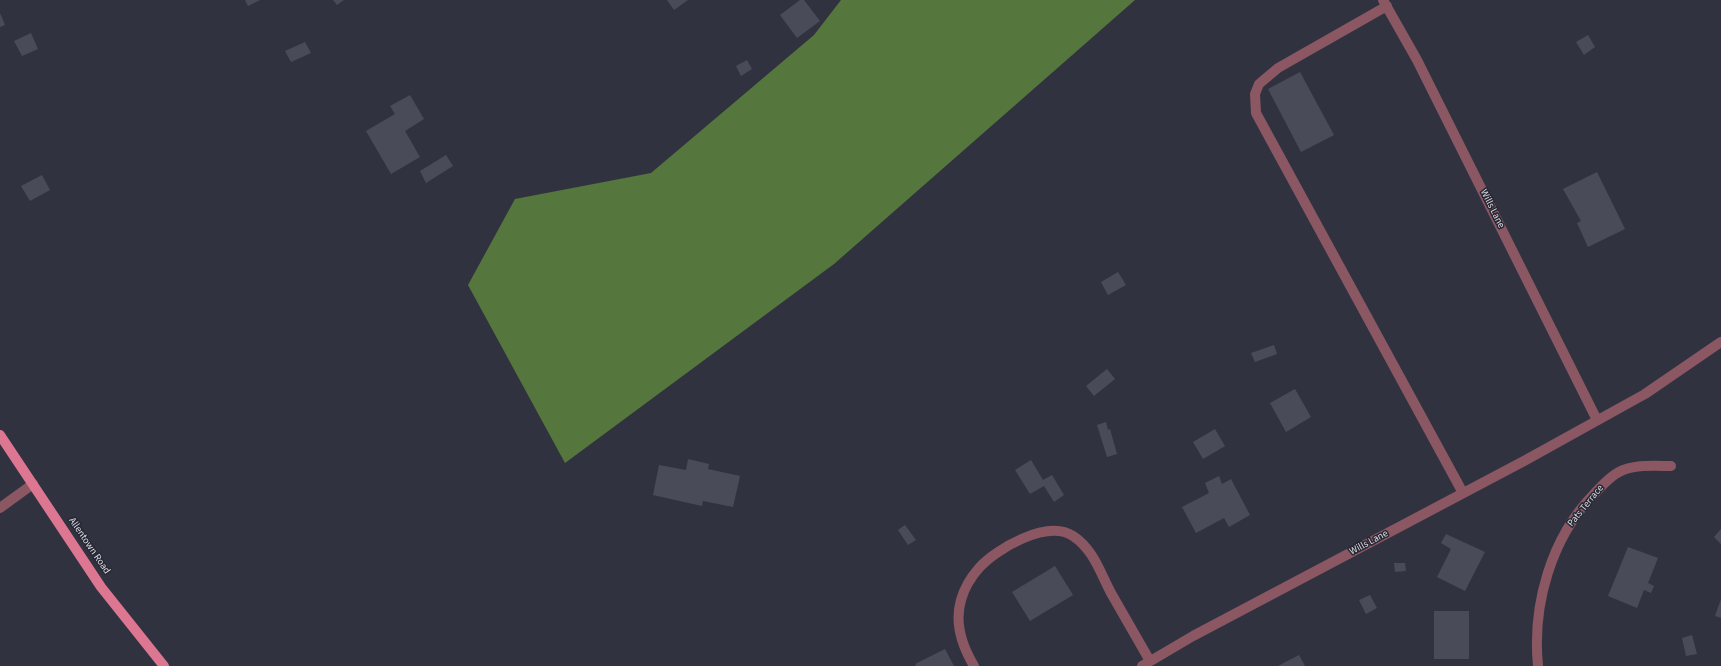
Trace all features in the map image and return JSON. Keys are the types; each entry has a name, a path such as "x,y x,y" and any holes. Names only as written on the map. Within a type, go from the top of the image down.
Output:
{"main road":[{"name":"Allentown Road","path":"0,435 101,587 164,666"}],"street":[{"name":"Wills Lane","path":"1385,3 1417,60 1597,420"},
{"path":"1385,3 1278,68 1259,84 1255,94 1256,113 1463,493"},
{"name":"Wills Lane","path":"1145,665 1193,636 1463,493 1645,394 1721,342"},
{"name":"Pats Terrace","path":"1538,666 1536,648 1538,617 1546,582 1558,546 1572,521 1606,481 1620,471 1644,466 1671,466"},
{"path":"0,508 33,484"},
{"path":"974,666 962,641 958,616 961,599 971,578 980,567 1003,550 1028,535 1044,531 1057,531 1071,534 1082,542 1093,556 1145,665"}],"green space":[{"path":"841,0 1135,0 834,264 565,463 468,285 515,199 651,173 814,35"}],"building":[{"path":"245,0 260,0 248,6"},
{"path":"333,0 344,0 337,5"},
{"path":"667,0 688,0 674,10"},
{"path":"800,0 804,0 820,21 797,38 780,15"},
{"path":"0,13 5,25 0,27"},
{"path":"31,33 38,49 22,56 14,41"},
{"path":"1588,35 1595,47 1584,55 1576,42"},
{"path":"305,42 311,53 291,62 285,51"},
{"path":"747,60 752,69 741,76 736,66"},
{"path":"1300,72 1334,135 1301,152 1268,89"},
{"path":"410,95 424,119 405,131 420,157 391,174 366,131 395,114 390,106"},
{"path":"446,155 453,166 426,183 420,171"},
{"path":"1597,172 1625,229 1588,247 1577,223 1581,221 1563,189"},
{"path":"42,175 50,190 30,201 21,186"},
{"path":"1118,272 1126,285 1108,295 1101,282"},
{"path":"1274,345 1277,354 1255,362 1251,353"},
{"path":"1107,369 1115,379 1094,396 1086,386"},
{"path":"1295,389 1311,417 1286,432 1270,403"},
{"path":"1106,422 1108,430 1110,429 1117,454 1107,457 1097,425"},
{"path":"1215,429 1225,446 1203,459 1193,442"},
{"path":"688,459 709,464 708,469 740,476 733,507 703,501 702,506 653,495 659,465 686,470"},
{"path":"1031,460 1043,480 1052,475 1064,495 1054,502 1044,486 1030,494 1015,470"},
{"path":"1219,476 1222,484 1231,479 1250,515 1229,527 1224,518 1196,533 1182,507 1209,493 1205,483"},
{"path":"905,525 916,540 908,545 898,530"},
{"path":"1721,529 1721,544 1714,537"},
{"path":"1446,534 1485,552 1465,591 1437,577 1451,549 1441,543"},
{"path":"1628,547 1658,558 1648,583 1654,586 1651,593 1644,590 1637,608 1608,596"},
{"path":"1394,563 1405,563 1406,571 1395,572"},
{"path":"1055,566 1073,595 1030,621 1012,592"},
{"path":"1370,595 1377,608 1366,614 1359,600"},
{"path":"1721,599 1721,618 1715,616"},
{"path":"1434,611 1469,611 1469,659 1434,659"},
{"path":"1692,635 1697,654 1686,656 1682,638"},
{"path":"945,649 954,666 916,666 915,664"},
{"path":"1299,655 1305,666 1278,666"}]}
